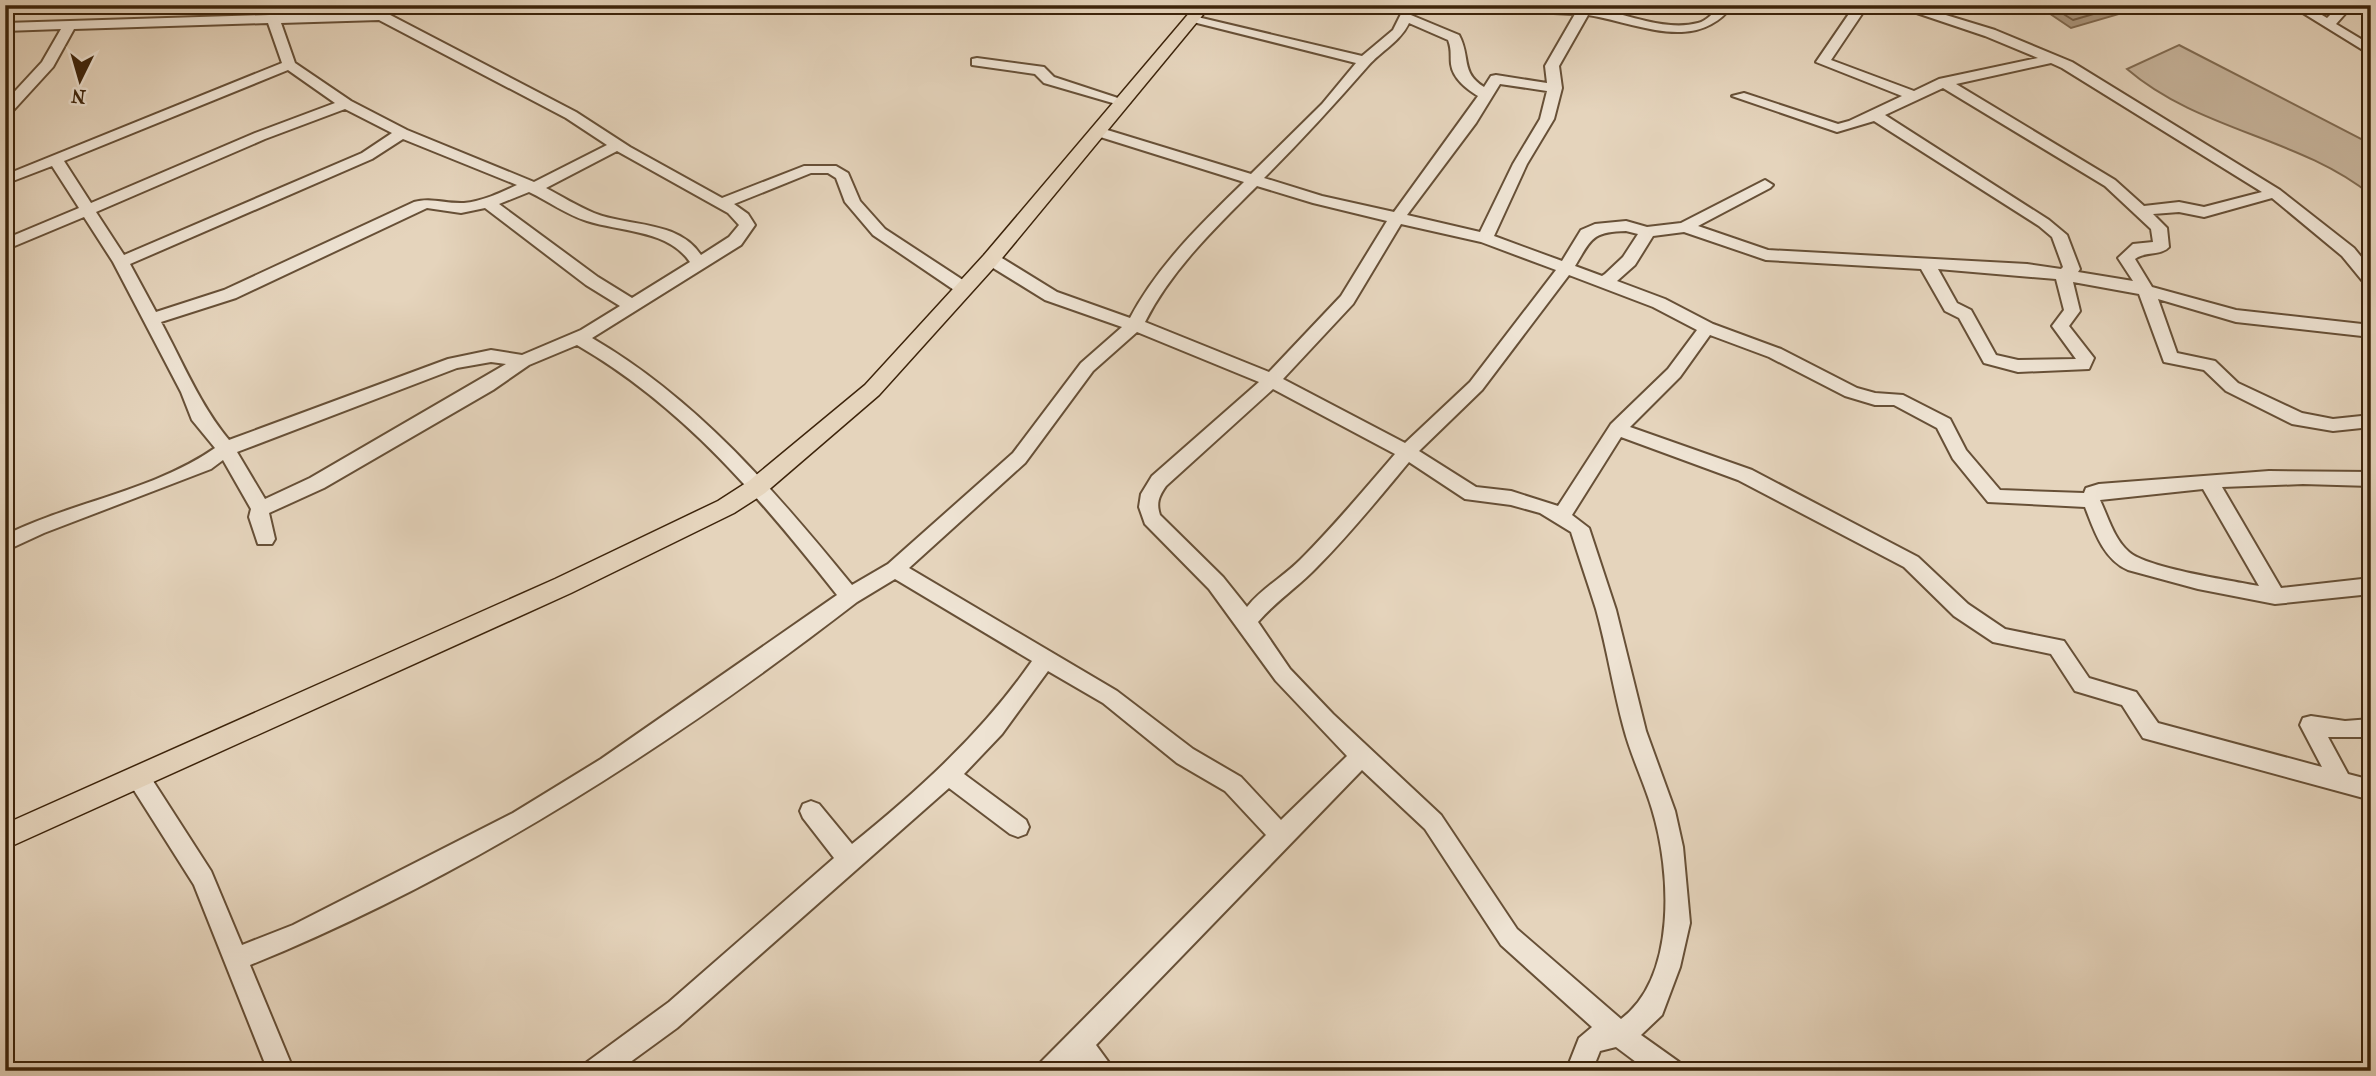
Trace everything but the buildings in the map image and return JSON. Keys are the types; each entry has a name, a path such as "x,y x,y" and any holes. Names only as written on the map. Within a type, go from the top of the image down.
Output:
{"main road":[{"path":"5,837 563,586 726,507 757,487 872,390 990,259 1199,12"}],"street":[{"path":"261,509 317,483 487,386 523,361 578,338 740,238 746,228 747,221 722,203 618,145 571,115 361,5"},
{"path":"1513,5 1551,11 1585,8 1634,23 1700,27 1713,21 1727,5"},
{"path":"1862,5 1823,62 1914,96"},
{"path":"1899,5 1990,33 2053,59 2275,192 2348,252 2371,280"},
{"path":"2296,5 2371,51"},
{"path":"2328,25 2337,19 2347,5"},
{"path":"1485,238 1520,164 1538,138 1555,88 1552,66 1585,8"},
{"path":"1199,12 1365,61"},
{"path":"5,27 379,16"},
{"path":"234,960 301,933 521,820 695,708 850,596 895,569 1019,458 1087,367 1135,325 1160,281 1204,230 1327,107 1365,61 1398,32 1406,17 1454,38 1460,53 1458,64 1468,83 1486,95"},
{"path":"273,18 289,65 346,104 402,133 531,187 590,217 672,237 687,246 699,264"},
{"path":"5,111 48,64 70,25"},
{"path":"1739,96 1838,128 1853,125 1944,82 2053,59"},
{"path":"977,62 1039,70 1049,80 1123,102"},
{"path":"5,180 289,65"},
{"path":"1555,88 1496,79 1400,218 1387,232 1346,300 1292,360 1269,379 1229,421 1173,466 1150,495 1149,508 1152,519 1216,583 1283,675 1362,756 1433,822 1509,937 1620,1035 1670,1071"},
{"path":"1944,82 2110,183 2159,228 2161,247 2139,248 2126,258 2146,290 2170,358 2209,365 2232,387 2298,419 2333,425 2371,421"},
{"path":"5,244 260,136 346,104"},
{"path":"1875,115 2045,223 2059,235 2072,270 2063,275"},
{"path":"1099,132 1348,207 1485,238 1565,270 1604,282 1659,303 1707,328 1775,353 1851,393 1875,399 1897,399 1944,424 1959,454 1994,498 2091,500"},
{"path":"121,262 367,156 402,133"},
{"path":"151,320 230,294 419,205 433,203 461,208 488,203 531,187 618,145"},
{"path":"55,159 121,262 190,392 198,415 226,449 261,509 259,517 265,539"},
{"path":"722,203 809,169 831,169 843,176 853,202 879,232 963,289"},
{"path":"1247,622 1266,598 1302,570 1354,518 1407,452 1476,386 1593,229 1626,226 1647,232 1685,227 1765,185"},
{"path":"2140,211 2179,207 2204,212 2275,192"},
{"path":"488,203 592,281 631,305"},
{"path":"1685,227 1766,255 2027,269 2146,290 2236,316 2371,331"},
{"path":"1604,282 1619,274 1628,264 1647,232"},
{"path":"990,259 1051,296 1135,325 1269,379 1407,452 1472,494 1511,498 1562,515 1578,528 1606,610 1635,731 1664,811 1672,848 1678,923 1668,967 1653,1006 1620,1035 1602,1032 1591,1039 1579,1071"},
{"path":"1927,264 1951,307 1965,314 1990,359 2004,365 2083,365 2085,358 2060,326 2072,311 2063,275"},
{"path":"1562,515 1616,429 1674,373 1707,328"},
{"path":"578,338 609,355 708,433 850,596"},
{"path":"5,544 37,528 205,464 226,449 454,363 491,356 523,361"},
{"path":"1616,429 1745,475 1911,562 1961,610 2000,636 2057,647 2082,685 2129,698 2151,731 2371,790"},
{"path":"2371,479 2266,478 2209,482 2099,491 2093,493 2091,500 2125,560 2257,595 2275,596 2351,585 2371,586"},
{"path":"2209,482 2275,596"},
{"path":"895,569 1110,697 1185,756 1233,784 1281,835"},
{"path":"596,1071 679,1010 748,946 892,828 950,776 1020,700 1045,658"},
{"path":"2342,782 2311,725 2345,730 2371,728"},
{"path":"1050,1071 1077,1043 1113,1013 1281,835 1362,756"},
{"path":"950,776 1018,827"},
{"path":"138,777 203,879 281,1071"},
{"path":"811,811 850,860"},
{"path":"1077,1043 1102,1071"}],"shaded area":[{"path":"2179,45 2371,144 2371,195 2343,175 2313,160 2185,107 2155,90 2127,69"}],"water":[{"path":"2037,5 2140,5 2143,7 2071,28"}]}
